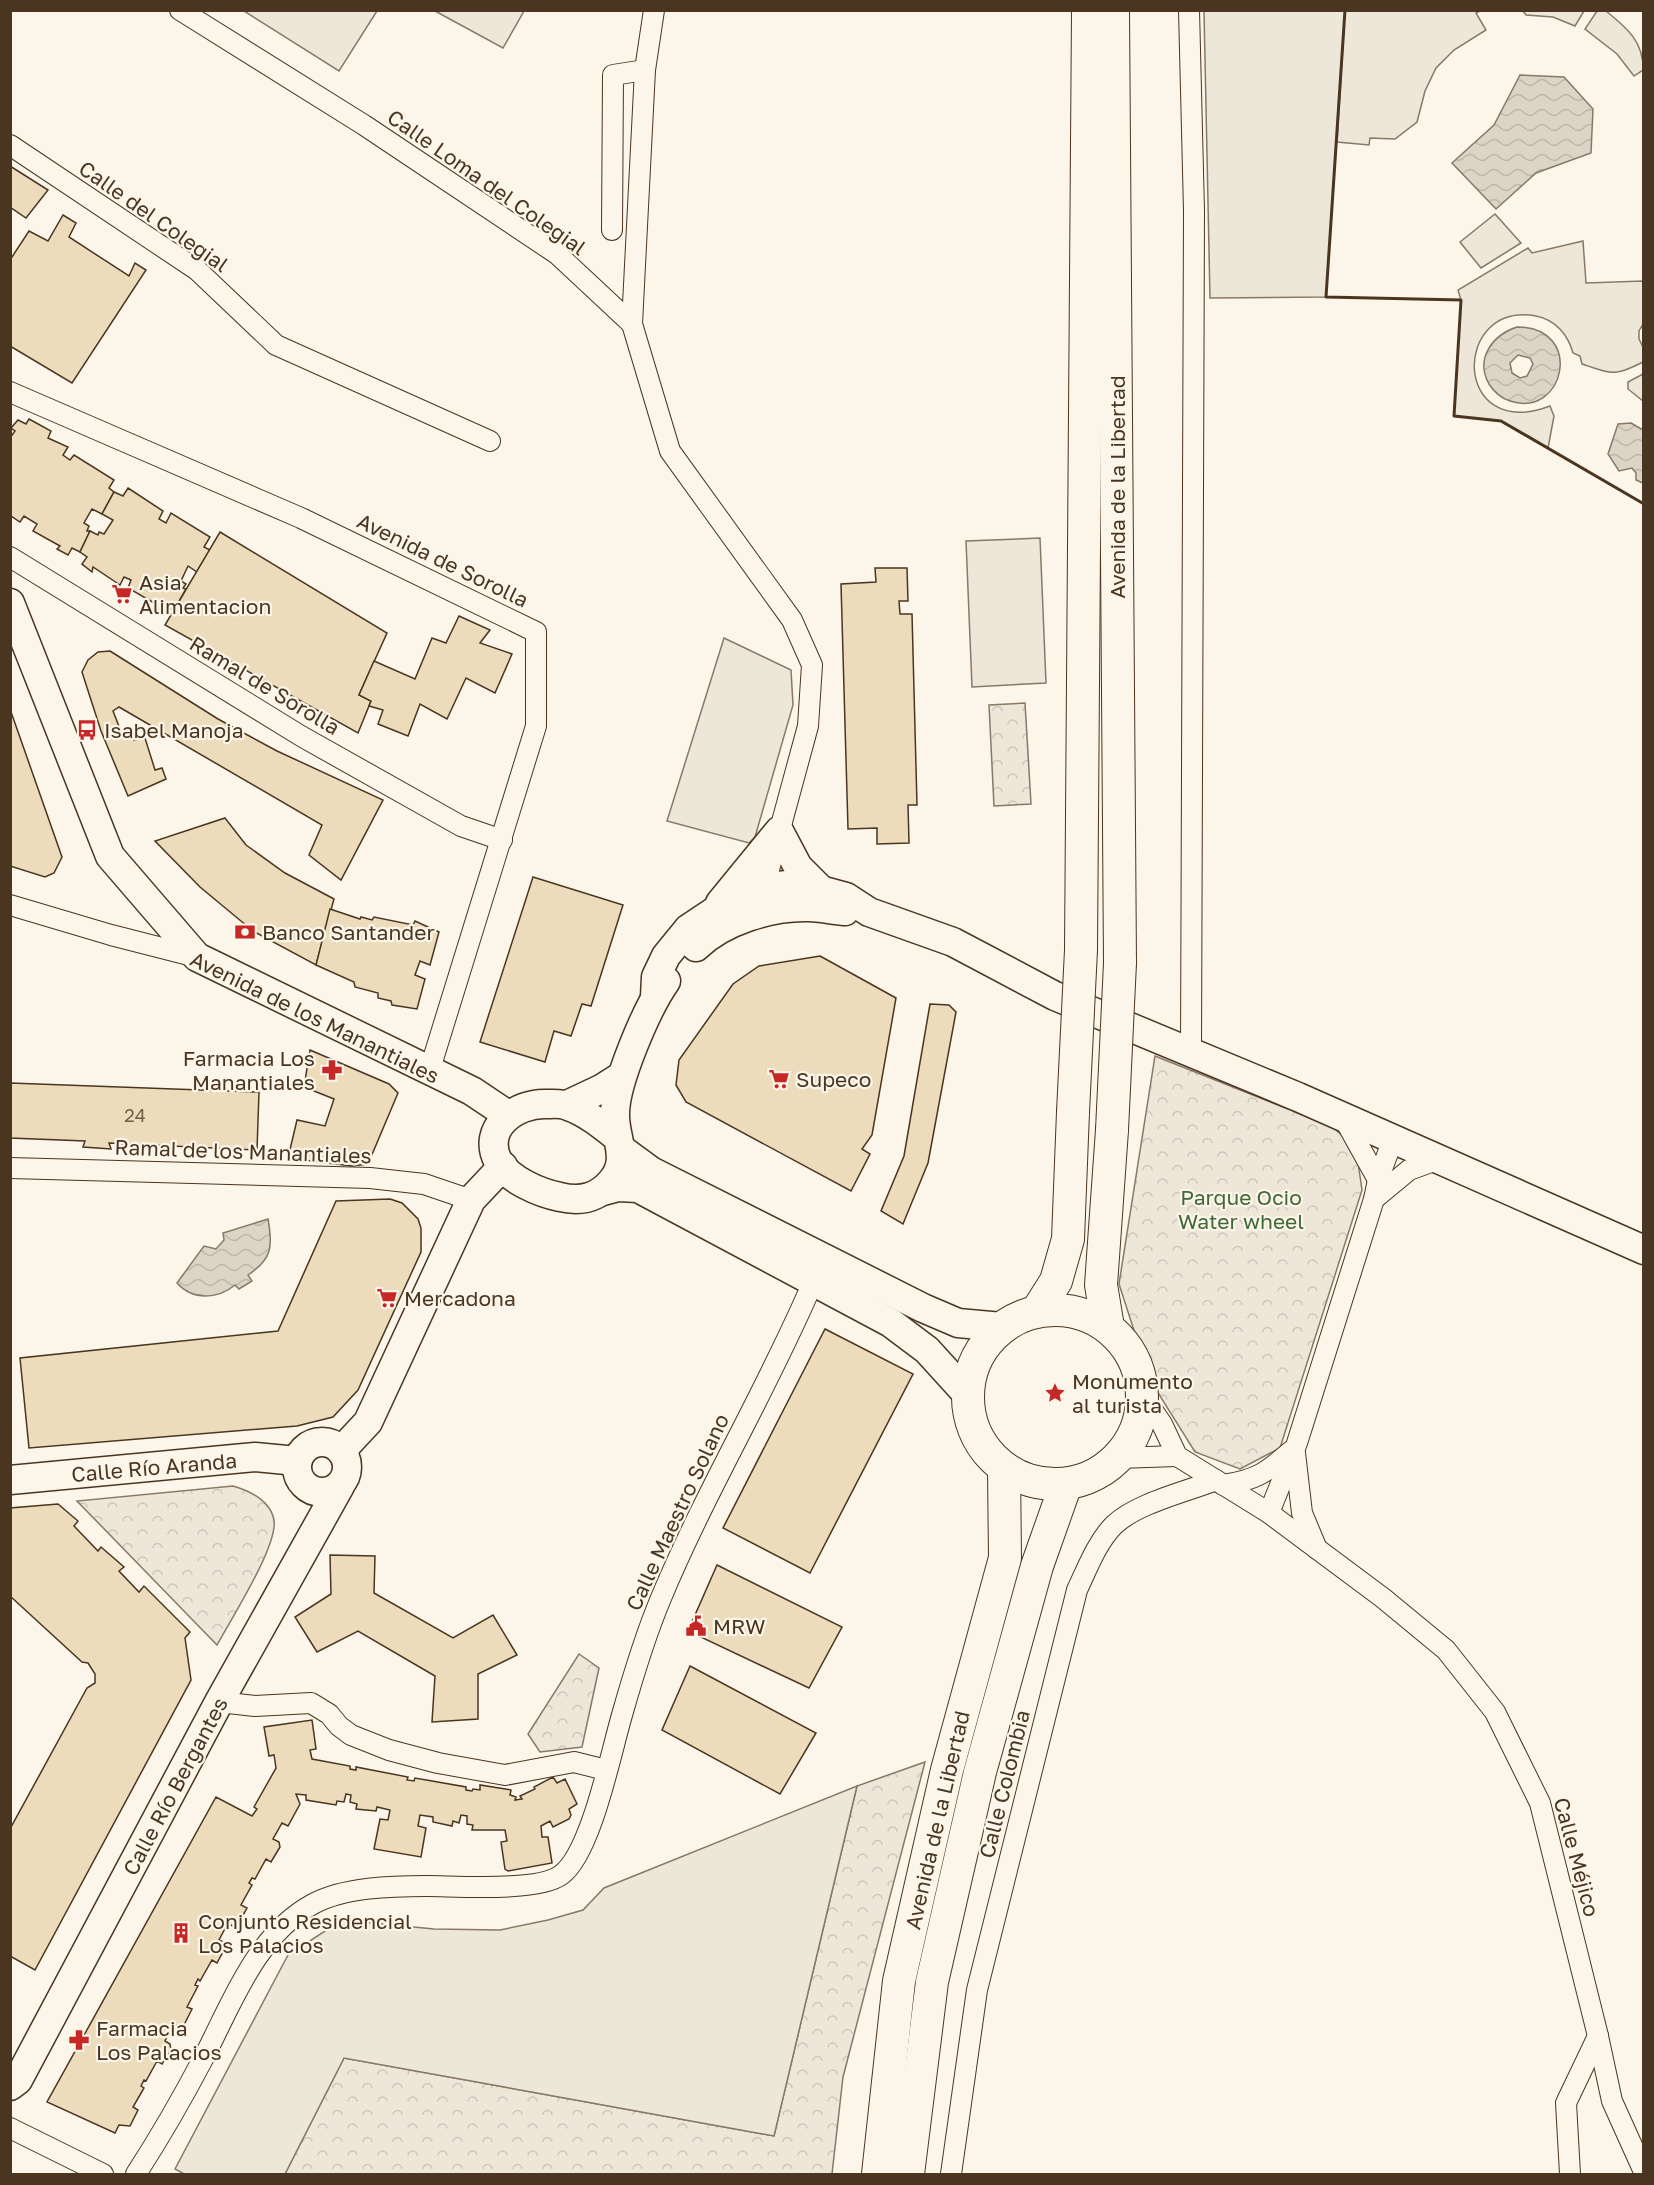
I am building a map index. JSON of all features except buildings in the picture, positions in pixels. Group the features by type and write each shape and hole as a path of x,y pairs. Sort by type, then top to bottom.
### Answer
{"main road":[{"name":"Avenida de la Libertad","path":"1037,1311 1056,1281 1068,1239 1081,950 1088,10"},
{"name":"Avenida de la Libertad","path":"1108,1327 1101,1285 1112,1130 1120,963 1113,10"},
{"path":"10,603 110,856 197,957"},
{"path":"711,913 779,831 798,867 820,899"},
{"path":"655,997 656,977 666,956 688,929 727,903 767,887 798,884 820,899"},
{"path":"687,956 701,933 720,921 759,905 765,898 767,887"},
{"path":"603,1191 621,1166 620,1144 614,1113 620,1077 655,997 674,969 715,934 741,920 820,899 846,897 869,912 953,942 1054,996 1191,1051 1644,1251"},
{"name":"Avenida de los Manantiales","path":"197,957 472,1091 508,1115"},
{"path":"620,1077 567,1105 532,1103 508,1115 502,1120 494,1145 503,1166 520,1181 554,1196 572,1200 588,1199 603,1191 618,1187 638,1188 891,1323 927,1350 967,1394"},
{"path":"567,1105 620,1144 651,1171 922,1308 958,1323 1002,1327"},
{"path":"341,1451 368,1422 471,1200 503,1166"},
{"path":"1062,1310 1086,1315 1108,1327 1128,1348 1140,1376 1143,1405 1135,1434 1118,1458 1094,1475 1066,1484 1044,1484 1023,1479 1004,1469 983,1449 971,1422 967,1394 972,1368 984,1346 1002,1327 1037,1311 1062,1310"},
{"path":"318,1442 328,1442 341,1451 348,1467 346,1476 339,1486 328,1492 313,1491 302,1484 298,1476 297,1461 303,1450 318,1442"},
{"name":"Calle Río Aranda","path":"10,1480 255,1457 297,1461"},
{"name":"Avenida de la Libertad","path":"878,2175 899,1981 947,1770 1005,1558 1004,1469"},
{"name":"Avenida de la Libertad","path":"908,2175 933,1982 980,1772 1037,1566 1066,1484"},
{"name":"Calle Río Bergantes","path":"10,2086 18,2080 219,1702 339,1486"}],"street":[{"name":"Calle Loma del Colegial","path":"180,10 364,125 557,254 632,324"},
{"path":"654,10 645,70 632,324 670,451 792,620 812,665 808,726 767,877 767,887"},
{"path":"1189,10 1194,211 1191,1051"},
{"path":"612,230 613,75 645,70"},
{"name":"Calle del Colegial","path":"10,145 197,270 276,345 490,441"},
{"name":"Avenida de Sorolla","path":"10,392 301,518 536,632 536,726 429,1072"},
{"name":"Ramal de Sorolla","path":"10,557 301,736 460,826 502,840"},
{"name":"Avenida de los Manantiales","path":"10,905 111,935 197,957"},
{"path":"1343,1117 1376,1190"},
{"path":"1269,1513 1295,1447 1393,1139"},
{"path":"1376,1190 1409,1170 1439,1159"},
{"name":"Ramal de los Manantiales","path":"10,1168 370,1178 424,1184 471,1200"},
{"name":"Calle Maestro Solano","path":"136,2175 201,2063 261,1951 287,1922 314,1903 351,1891 399,1886 502,1886 542,1882 561,1876 575,1860 586,1838 634,1672 660,1600 694,1524 788,1339 813,1282"},
{"path":"1118,1458 1177,1456 1162,1424 1142,1395"},
{"path":"1295,1447 1302,1513 1317,1549"},
{"name":"Calle Colombia","path":"951,2175 977,1990 1077,1590 1094,1555 1114,1525 1148,1505 1220,1483 1250,1481 1265,1473 1295,1447"},
{"name":"Calle Méjico","path":"1177,1456 1269,1513 1446,1650 1495,1712 1539,1803 1599,2036 1612,2102 1644,2172"},
{"path":"219,1702 255,1706 311,1703 329,1714 351,1735 389,1750 438,1763 505,1775 574,1762 606,1770"},
{"path":"1570,2175 1566,2103 1599,2036"},
{"path":"10,2128 103,2175"}],"green space":[{"path":"244,11 377,11 339,71"},
{"path":"435,11 524,11 503,48"},
{"path":"1345,11 1480,11 1476,13 1486,30 1454,50 1436,68 1425,91 1417,122 1395,139 1370,138 1369,145 1337,142"},
{"path":"1523,11 1584,11 1575,26 1553,17 1526,15"},
{"path":"1597,11 1606,11 1633,36 1641,51 1643,70 1634,76 1617,54 1585,29"},
{"path":"1495,214 1521,243 1481,268 1460,242"},
{"path":"1583,241 1586,283 1643,281 1643,324 1639,331 1639,339 1643,347 1643,362 1619,372 1607,372 1582,364 1580,356 1573,353 1564,334 1550,321 1536,316 1508,317 1489,329 1477,348 1474,369 1480,390 1495,405 1518,412 1550,406 1554,416 1548,448 1501,421 1454,416 1461,300 1458,290 1528,248 1532,253"},
{"path":"1643,374 1643,401 1628,389 1628,382"},
{"path":"1040,538 1046,683 972,687 966,541"},
{"path":"1025,703 1031,804 994,806 989,705"},
{"name":"Parque Ocio Water wheel","path":"1155,1056 1333,1127 1356,1149 1362,1190 1280,1448 1240,1469 1195,1452 1150,1380 1119,1284"},
{"path":"233,1486 264,1502 272,1513 273,1532 261,1564 217,1645 77,1501"},
{"path":"579,1654 599,1668 582,1747 540,1752 528,1734"},
{"path":"925,1762 843,2077 832,2174 285,2174 344,2058 774,2136 857,1786"}],"shaded area":[{"path":"1204,11 1345,11 1326,297 1210,298"},
{"path":"724,638 791,670 793,705 755,837 749,843 667,821"},
{"path":"857,1786 774,2136 344,2058 285,2174 184,2174 175,2169 288,1955 342,1920 434,1929 500,1930 548,1920 583,1910 604,1888"}],"water":[{"path":"1520,75 1564,77 1593,109 1591,153 1536,173 1496,209 1452,163 1494,125"},
{"path":"1517,327 1538,331 1552,341 1559,355 1560,371 1554,385 1544,397 1529,403 1510,401 1493,390 1489,384 1485,375 1485,357 1493,342","holes":["1518,355 1530,358 1533,364 1527,376 1520,378 1512,373 1510,363"]},
{"path":"1631,423 1643,430 1643,483 1636,480 1636,473 1632,468 1619,471 1608,454 1618,424"},
{"path":"268,1219 269,1252 262,1263 248,1275 252,1281 239,1289 235,1285 221,1293 206,1296 190,1293 177,1283 204,1246 216,1249 224,1240 223,1233"}],"wall":[{"path":"1345,10 1326,297 1461,300 1454,416 1501,421 1644,504"}],"place":[{"name":"Asia Alimentacion","path":"122,594"},
{"name":"Isabel Manoja","path":"87,730"},
{"name":"Banco Santander","path":"245,932"},
{"name":"Farmacia Los Manantiales","path":"332,1070"},
{"name":"Supeco","path":"779,1079"},
{"name":"Mercadona","path":"387,1298"},
{"name":"Monumento al turista","path":"1055,1393"},
{"name":"MRW","path":"696,1626"},
{"name":"Conjunto Residencial Los Palacios","path":"181,1933"},
{"name":"Farmacia Los Palacios","path":"79,2040"}]}
